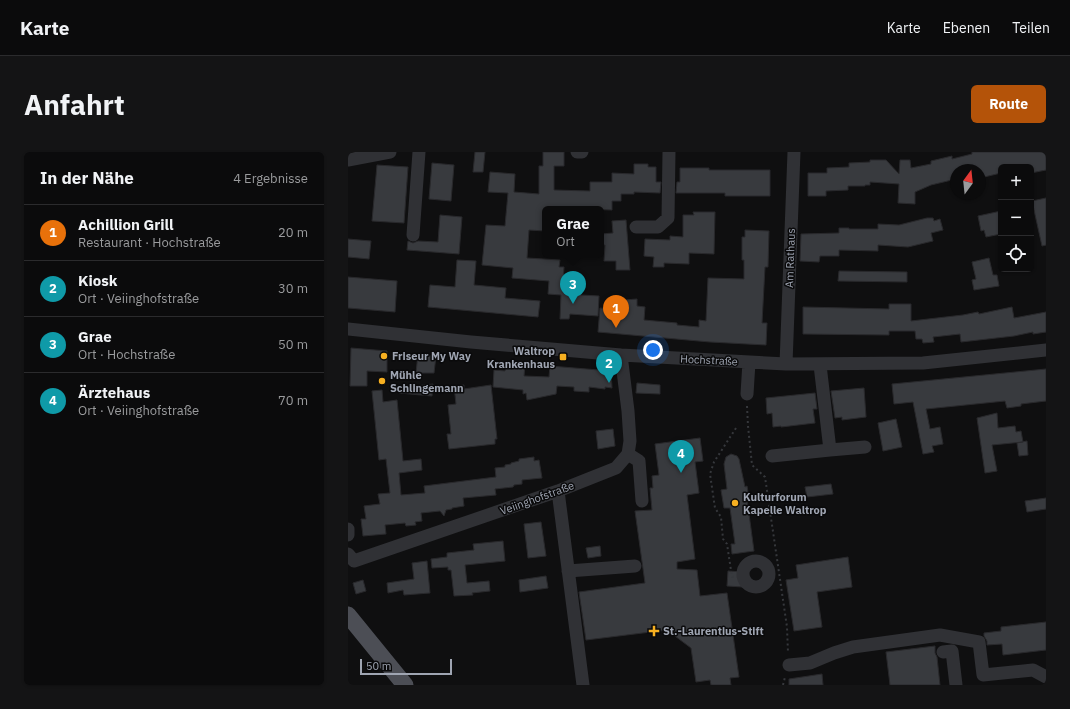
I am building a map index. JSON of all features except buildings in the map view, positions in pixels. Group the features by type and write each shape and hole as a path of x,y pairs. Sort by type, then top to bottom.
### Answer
{"main road":[{"path":"348,615 405,685"}],"street":[{"path":"348,160 390,152"},
{"path":"413,235 419,152"},
{"path":"577,152 582,152"},
{"path":"636,227 658,228 668,218 669,152"},
{"name":"Am Rathaus","path":"786,364 794,152"},
{"name":"Hochstraße","path":"348,329 471,342 621,355 786,364 820,365 923,363 1046,350"},
{"path":"621,355 629,423 630,441 628,454 639,461 642,501"},
{"path":"747,394 749,362"},
{"path":"820,365 830,450"},
{"path":"772,456 865,447"},
{"name":"Veiinghofstraße","path":"348,554 354,561 558,491 616,468 628,454"},
{"path":"558,491 583,685"},
{"path":"348,529 348,535"},
{"path":"754,561 760,561 774,572 766,583 757,588 747,585 742,576 745,566 749,562 754,561"},
{"path":"568,571 635,566"},
{"path":"788,665 810,663 834,652 853,647 940,635 979,642 983,675 1033,670 1046,677"},
{"path":"943,652 952,651 956,685"}],"path":[{"path":"747,394 748,426 752,465 765,477 774,572 787,628 788,665 783,685"},
{"path":"736,428 714,462 710,474 714,508 721,517 723,539 727,544 732,577 742,576"}],"place":[{"name":"Grae","path":"573,304"},
{"name":"Achillion Grill","path":"616,328"},
{"name":"Friseur My Way","path":"384,356"},
{"name":"Waltrop Krankenhaus","path":"563,357"},
{"name":"Mühle Schlingemann","path":"382,381"},
{"name":"Kiosk","path":"609,383"},
{"name":"Ärztehaus","path":"681,473"},
{"name":"Kulturforum Kapelle Waltrop","path":"735,503"},
{"name":"St.-Laurentius-Stift","path":"654,631"}]}
